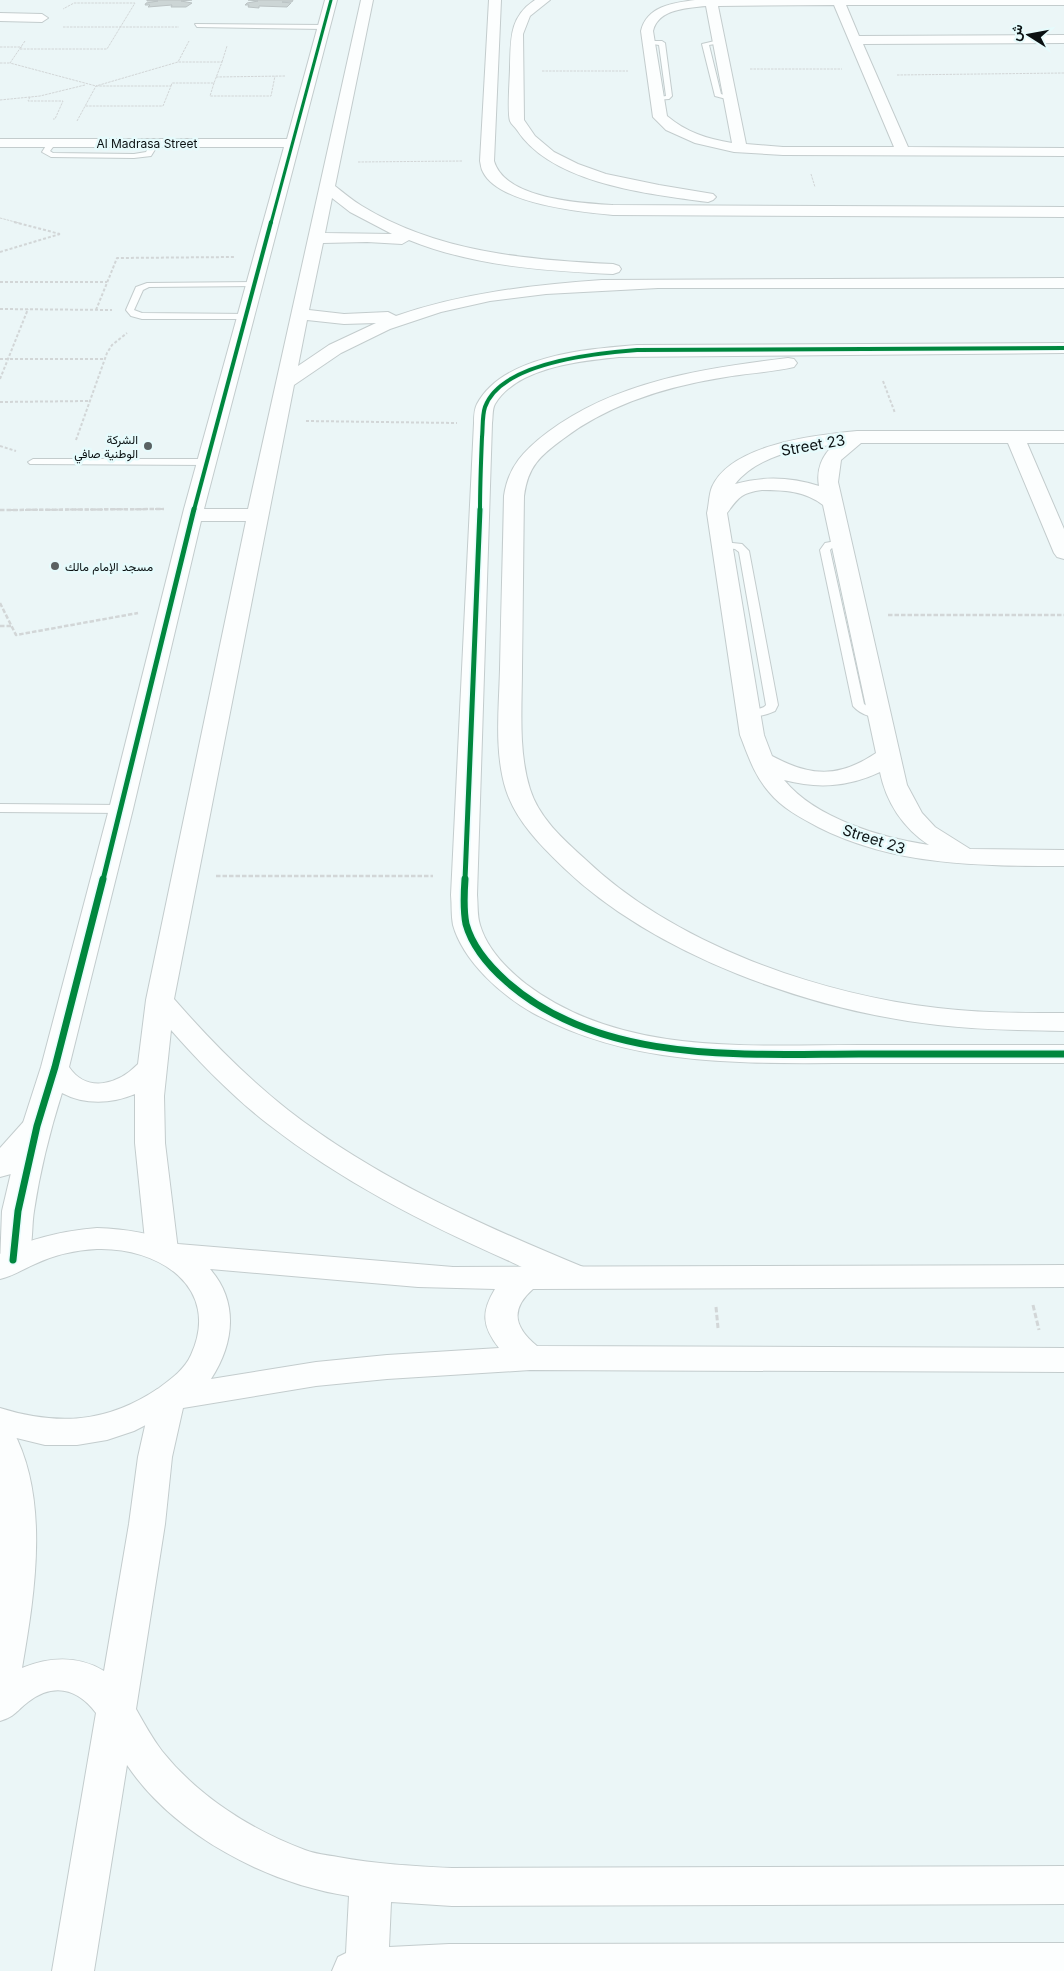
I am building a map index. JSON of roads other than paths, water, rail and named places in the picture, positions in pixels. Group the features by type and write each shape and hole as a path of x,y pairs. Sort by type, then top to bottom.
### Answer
{"street":[{"path":"6,1264 37,1126 55,1067 121,809 193,512 293,143 314,80 325,24 332,0"},
{"path":"0,1421 12,1426 43,1432 76,1432 109,1426 140,1415 169,1399 191,1380 207,1356 215,1333 215,1310 207,1288 192,1269 166,1252 150,1143 149,1096 151,1068 160,1000 257,515 327,187 344,81 367,0"},
{"path":"494,0 487,161 490,172 499,181 513,190 557,203 613,210 1064,212"},
{"path":"544,0 524,14 519,24 516,71 517,120 522,132 532,144 573,167 635,185 672,192 752,200 819,202 1064,202"},
{"path":"1064,0 711,2 665,11 655,15 647,25 660,117 667,125 687,136 740,148 805,152 1064,152"},
{"path":"838,1 903,152"},
{"path":"711,2 710,23 719,42 730,98 729,122 740,148"},
{"path":"0,18 38,22"},
{"path":"647,25 662,20 680,19"},
{"path":"855,40 1064,39"},
{"path":"492,70 516,71"},
{"path":"660,117 670,124 708,127"},
{"name":"Al Madrasa Street","path":"0,142 293,143"},
{"path":"327,187 347,204 374,220 396,230 452,248 480,264 486,276 484,284 476,294 460,303"},
{"path":"316,238 367,236 392,238 517,260 589,268 1064,270"},
{"path":"285,383 335,349 355,339 425,312 460,303 544,289 630,283 1064,283"},
{"path":"300,314 367,319 425,312"},
{"path":"1064,348 678,349 595,353 548,364 524,373 500,387 486,405 483,423 464,895 467,927 484,958 512,988 551,1014 601,1034 656,1047 715,1053 1064,1054"},
{"path":"1064,360 836,360 787,363 684,380 615,401 583,416 556,433 534,453 519,474 514,496 510,616 510,728 512,764 522,799 543,832 575,866 616,900 668,930 726,958 835,997 897,1010 957,1018 1064,1022"},
{"path":"857,437 1064,437"},
{"name":"Street 23","path":"857,437 842,447 832,458 828,468 832,502 888,756 902,801 912,817 933,836 968,858"},
{"name":"Street 23","path":"857,437 820,440 786,447 757,458 735,471 722,487 717,513 752,734 761,760 775,784 799,806 833,826 874,842 910,851 968,858"},
{"path":"1015,437 1064,553"},
{"path":"717,513 732,492 750,486 774,484 798,486 819,493 832,502"},
{"path":"193,512 257,515"},
{"path":"475,617 510,616"},
{"path":"761,760 778,771 801,777 827,779 852,776 871,769 888,756"},
{"path":"968,858 1064,858"},
{"path":"160,1000 198,1044 242,1086 292,1127 350,1167 416,1205 489,1241 577,1278"},
{"path":"55,1067 62,1079 71,1086 84,1091 100,1093 131,1085 144,1077 151,1068"},
{"path":"0,1167 37,1126"},
{"path":"6,1264 37,1250 63,1243 88,1239 115,1239 139,1243 166,1252 382,1275 525,1278 1064,1276"},
{"path":"525,1278 510,1292 502,1309 502,1328 512,1345 530,1358"},
{"path":"169,1399 316,1374 387,1367 530,1358 1056,1360"},
{"path":"73,1971 147,1524 155,1457 169,1399"},
{"path":"0,1438 8,1453 16,1501 16,1568 8,1639 0,1681"},
{"path":"0,1705 6,1697 20,1686 40,1677 62,1674 83,1678 99,1688 111,1702 147,1762 190,1807 243,1842 304,1868 371,1882 452,1887 1064,1884"},
{"path":"371,1882 360,1970 449,1964 578,1968 1064,1963"}],"lane":[{"path":"197,25 325,24"},
{"path":"648,42 662,44 669,96 666,98 656,98"},
{"path":"719,42 705,44 718,96 730,98"},
{"path":"59,143 46,152 51,155 134,156 148,154 155,143"},
{"path":"246,316 148,316 134,314 130,310 139,289 147,285 255,284"},
{"path":"33,462 207,462"},
{"path":"841,543 829,545 825,550 859,706 868,712 878,713"},
{"path":"0,808 121,809"}],"place":[{"name":"الشركة الوطنية صافي","path":"148,446"},
{"name":"مسجد الإمام مالك","path":"55,566"}]}
